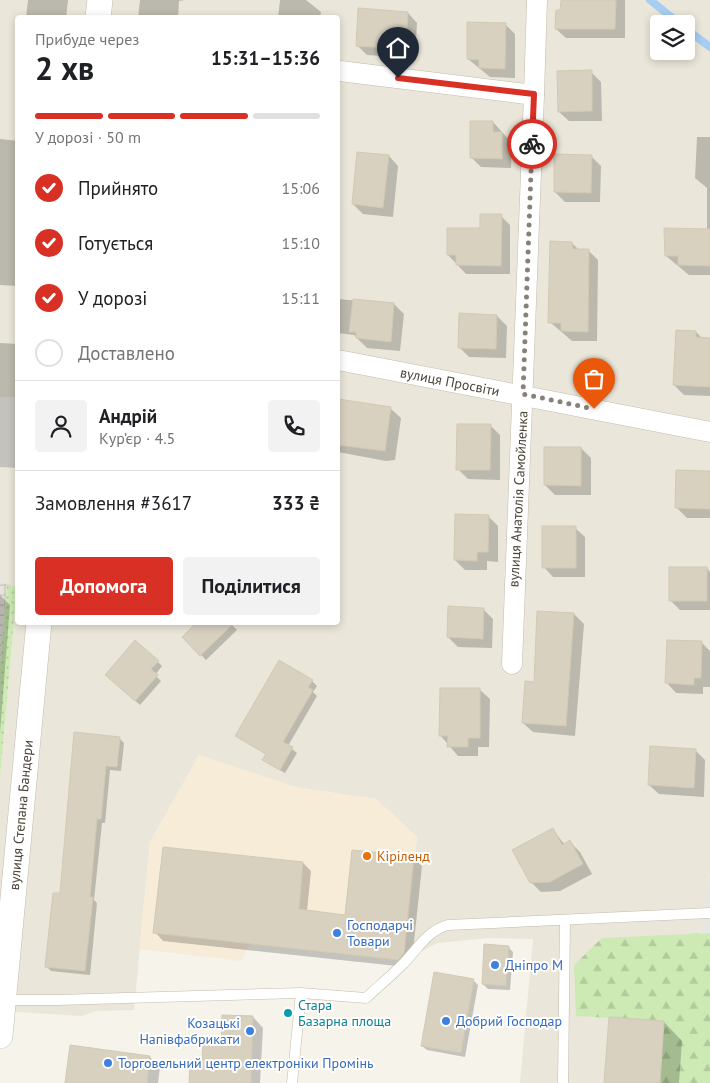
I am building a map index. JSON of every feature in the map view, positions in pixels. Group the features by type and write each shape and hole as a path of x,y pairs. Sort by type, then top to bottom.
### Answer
{"street":[{"path":"98,15 100,0"},
{"name":"вулиця Анатолія Самойленка","path":"512,664 513,582 523,394 537,0"},
{"path":"340,71 534,94"},
{"name":"вулиця Просвіти","path":"340,360 523,394 710,432"},
{"name":"вулиця Степана Бандери","path":"0,1036 39,625"}],"lane":[{"path":"3,1000 301,993 366,998 403,964 426,935 436,928 462,924 710,913"},
{"path":"563,1083 564,920"},
{"path":"292,1083 301,993"}],"shaded area":[{"path":"0,0 710,0 710,872 700,934 665,937 664,1021 660,1083 520,1083 533,939 490,938 438,943 404,960 417,837 376,799 295,787 199,755 150,842 134,1010 96,1011 82,1016 0,1011 0,778 15,610 15,625 340,625 340,15 15,15 15,397 0,397"},
{"path":"0,467 15,468 15,587 0,583"},
{"path":"0,583 7,584 0,664"},
{"path":"199,755 295,787 376,799 417,837 404,960 250,943 241,961 139,949 150,842"},
{"path":"710,872 710,933 700,934 701,927"}],"green space":[{"path":"7,584 15,586 15,609 0,778 0,664"},
{"path":"710,933 710,1083 660,1083 664,1021 576,1016 574,965 602,938"}],"building":[{"path":"561,0 616,0 615,29 555,29 556,10 560,10"},
{"path":"358,8 408,12 406,49 356,46"},
{"path":"467,22 506,23 505,69 479,68 479,60 467,59"},
{"path":"592,70 592,111 558,112 557,71"},
{"path":"470,121 493,121 493,132 502,132 502,159 470,158"},
{"path":"357,152 389,155 383,208 352,204"},
{"path":"554,154 592,155 591,193 554,192"},
{"path":"480,214 502,214 501,266 456,265 456,255 447,255 447,228 480,228"},
{"path":"664,228 710,229 710,266 678,265 678,256 665,256"},
{"path":"550,241 572,242 573,249 589,249 588,332 561,331 561,323 548,323"},
{"path":"353,299 394,303 391,342 356,338 356,332 349,332"},
{"path":"459,313 497,315 496,349 458,348"},
{"path":"676,330 696,331 696,337 710,338 710,387 673,385"},
{"path":"340,399 391,407 385,451 340,445"},
{"path":"457,424 491,424 490,470 456,470"},
{"path":"544,447 581,447 581,486 544,485"},
{"path":"676,470 710,471 710,509 675,508"},
{"path":"455,514 489,515 488,552 477,552 477,561 454,560"},
{"path":"542,526 576,526 576,568 542,568"},
{"path":"669,567 707,567 707,601 669,601"},
{"path":"448,606 484,608 483,639 447,637"},
{"path":"537,611 574,613 566,726 522,723 525,681 534,682"},
{"path":"194,625 232,625 200,656 182,637"},
{"path":"135,640 159,661 151,669 158,675 135,701 105,675"},
{"path":"667,640 702,641 701,678 694,678 694,685 665,683"},
{"path":"279,660 313,680 308,687 313,690 283,742 293,747 280,770 262,760 266,754 235,736"},
{"path":"440,688 480,688 480,738 468,738 468,747 447,747 448,736 439,736"},
{"path":"74,732 120,737 117,767 106,766 101,819 97,819 90,897 93,897 85,971 45,967 53,893 60,893"},
{"path":"650,746 696,749 694,788 648,785"},
{"path":"553,828 562,845 570,840 583,864 550,882 530,883 512,850"},
{"path":"163,847 303,862 299,909 345,915 352,850 414,856 404,953 398,960 153,933"},
{"name":"Дніпро М","path":"484,944 509,946 506,986 482,984"},
{"path":"434,972 474,979 461,1053 421,1046"},
{"path":"222,1015 253,1016 251,1083 189,1083 190,1060 202,1060 203,1043 221,1044"},
{"path":"609,1017 664,1021 660,1083 604,1083"},
{"name":"Торговельний центр електроніки Промінь","path":"70,1045 150,1056 147,1083 65,1083"}],"waterway":[{"path":"650,0 669,15"},
{"path":"695,36 710,47"}],"way so far":[{"path":"532,144 523,394 594,409"}],"place":[{"name":"Кіріленд","path":"367,856"},
{"name":"Господарчі Товари","path":"337,933"},
{"name":"Дніпро М","path":"495,965"},
{"name":"Стара Базарна площа","path":"288,1013"},
{"name":"Добрий Господар","path":"446,1021"},
{"name":"Козацькі Напівфабрикати","path":"250,1031"},
{"name":"Торговельний центр електроніки Промінь","path":"108,1063"}],"route":[{"path":"398,78 534,94 532,144"}]}
